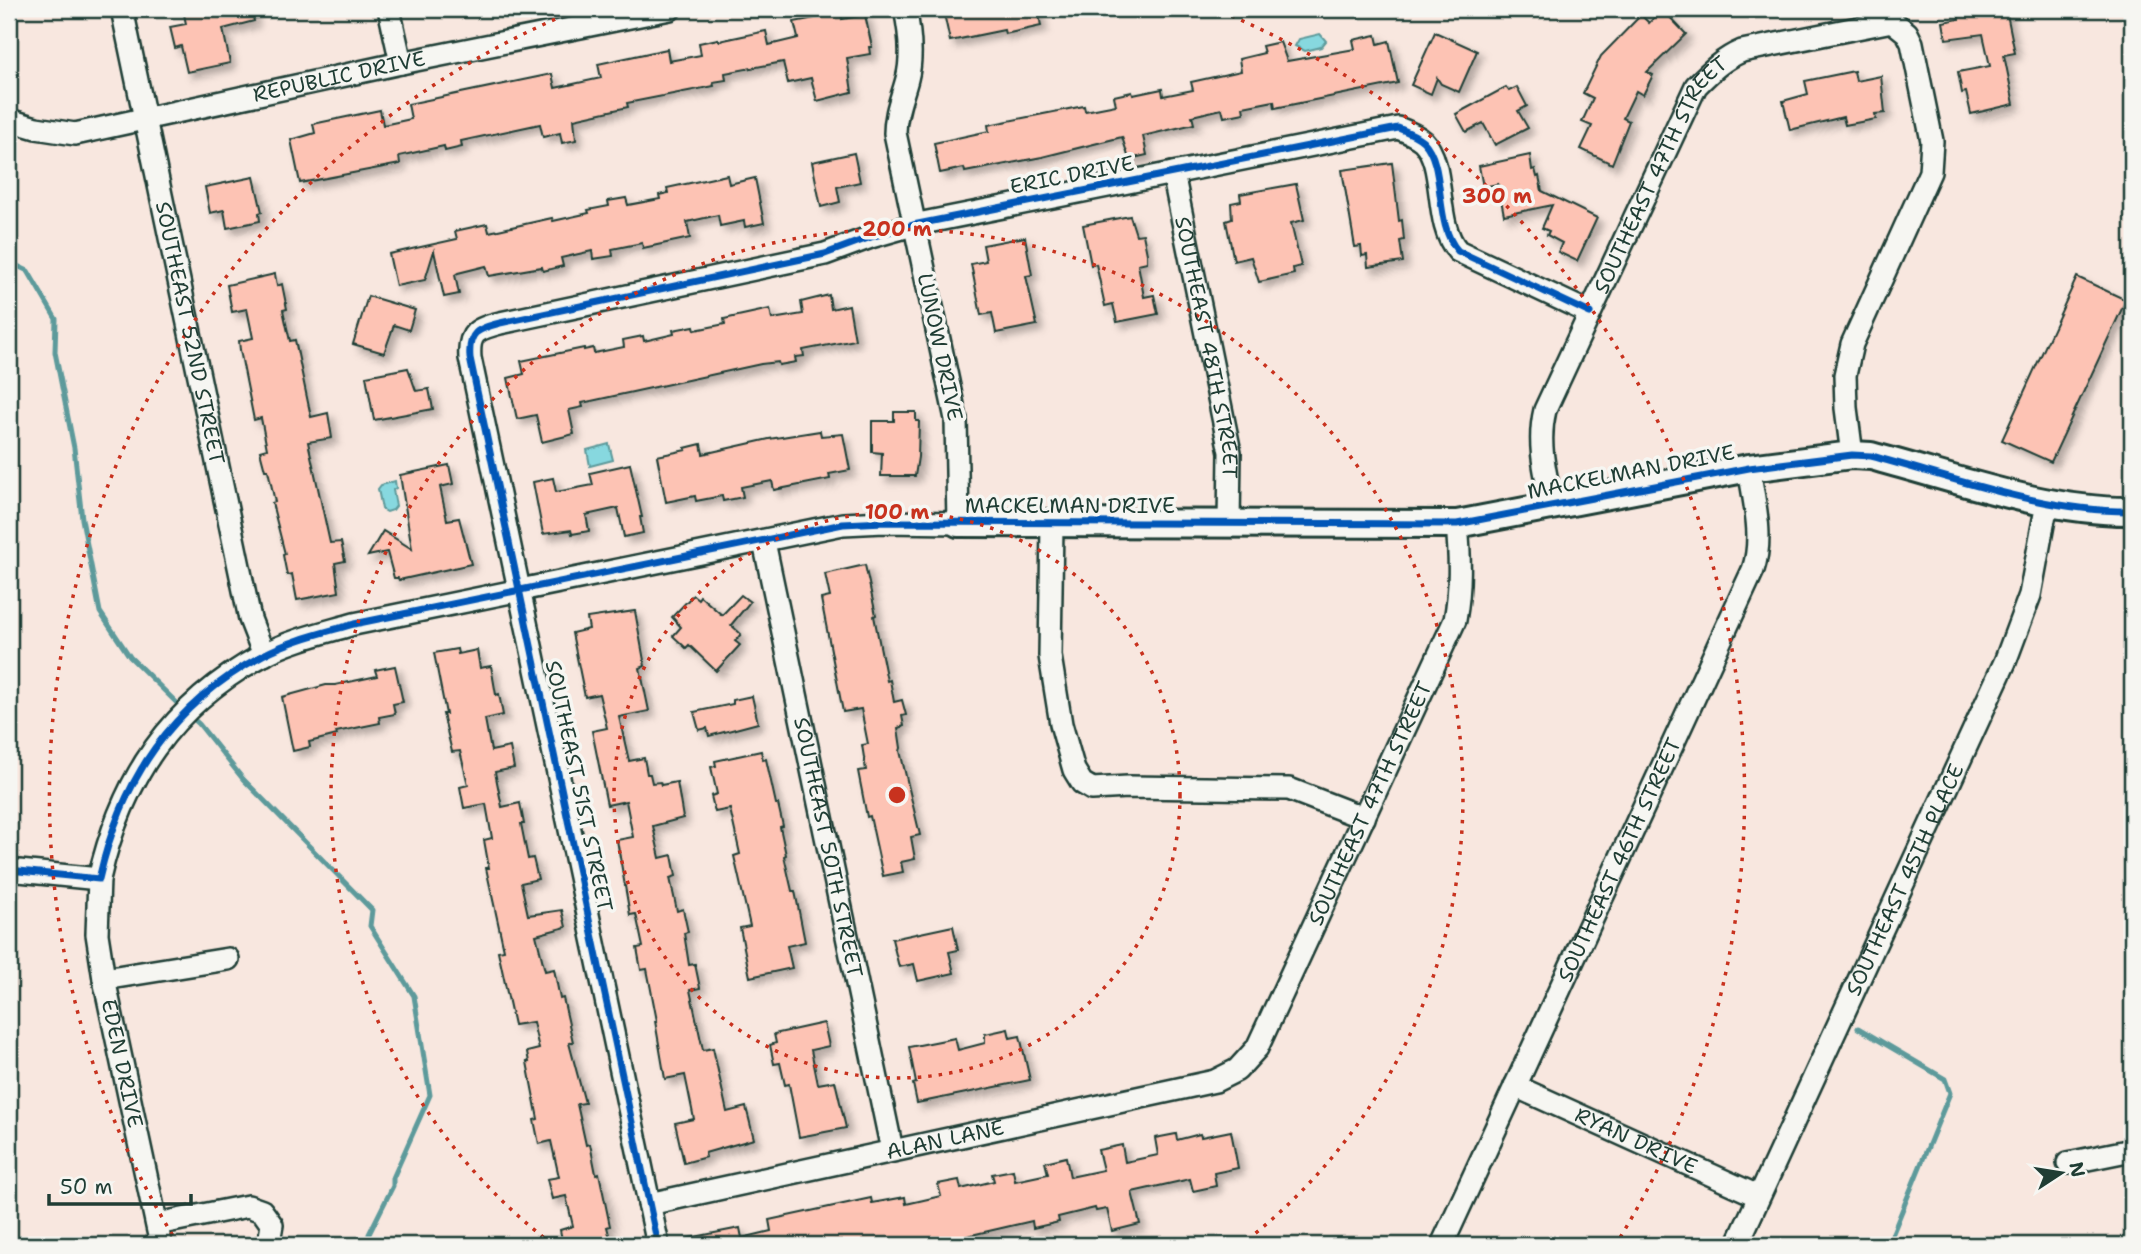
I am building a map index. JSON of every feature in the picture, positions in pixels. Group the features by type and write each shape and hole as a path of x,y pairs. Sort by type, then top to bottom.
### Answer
{"street":[{"name":"SOUTHEAST 52ND STREET","path":"122,9 250,619 264,655"},
{"path":"389,9 401,63"},
{"name":"REPUBLIC DRIVE","path":"9,120 36,128 75,134 638,12 670,9"},
{"name":"LUNOW DRIVE","path":"905,9 910,63 896,112 895,133 958,431 958,523"},
{"name":"SOUTHEAST 47TH STREET","path":"1552,505 1541,453 1540,428 1545,410 1696,86 1715,67 1742,51 1892,21 1907,33 1912,43 1933,156 1930,172 1852,344 1845,375 1852,455"},
{"name":"ERIC DRIVE","path":"473,334 500,323 825,254 913,225 1398,128 1423,142 1431,154 1448,235 1458,251 1590,313"},
{"name":"SOUTHEAST 48TH STREET","path":"1173,173 1230,452 1229,524"},
{"name":"SOUTHEAST 51ST STREET","path":"473,334 469,342 470,358 658,1245"},
{"name":"MACKELMAN DRIVE","path":"99,879 111,831 129,789 156,744 200,696 264,655 294,642 354,624 843,524 1457,524 1749,468 1852,455 1871,456 2047,503 2095,511 2132,511"},
{"name":"SOUTHEAST 46TH STREET","path":"1442,1245 1753,570 1759,551 1758,524 1749,468"},
{"name":"SOUTHEAST 45TH PLACE","path":"1737,1245 2005,662 2030,595 2047,503"},
{"path":"1052,524 1050,656 1061,724 1074,770 1082,783 1092,789 1289,789 1364,818"},
{"name":"SOUTHEAST 47TH STREET","path":"1237,1070 1257,1048 1266,1031 1455,620 1461,560 1457,524"},
{"name":"SOUTHEAST 50TH STREET","path":"764,541 892,1150"},
{"path":"9,870 99,879"},
{"name":"EDEN DRIVE","path":"99,879 97,934 104,979 161,1245"},
{"path":"104,979 228,960"},
{"name":"ALAN LANE","path":"649,1204 1215,1081 1237,1070"},
{"name":"RYAN DRIVE","path":"1516,1086 1758,1196"},
{"path":"2068,1163 2132,1150"},
{"path":"157,1224 248,1206 262,1211 272,1225 269,1241 264,1245"}],"water":[{"path":"1320,34 1326,41 1321,47 1305,51 1295,46 1299,39"},
{"path":"609,444 613,460 590,466 587,450"},
{"path":"395,481 396,488 393,490 396,506 387,512 382,509 378,489 381,485"}],"building":[{"path":"183,9 251,9 254,21 223,29 230,63 187,72 181,46 175,48 170,27 186,24"},
{"path":"943,9 1038,9 1041,26 950,41"},
{"path":"1662,9 1686,34 1647,72 1653,75 1643,95 1636,91 1623,118 1629,121 1612,164 1581,149 1592,126 1582,122 1593,98 1583,93 1601,56 1641,15 1649,23"},
{"path":"1995,9 2006,9 2015,53 2004,55 2014,104 1971,114 1966,92 1962,93 1958,72 1990,66 1983,34 1946,39 1943,22"},
{"path":"841,13 842,19 865,15 872,47 869,47 870,54 847,58 852,92 817,101 811,78 788,83 783,62 725,73 726,80 713,82 714,86 627,103 628,107 574,119 576,140 562,143 560,133 543,137 540,124 461,141 462,147 445,151 444,146 399,156 400,164 300,183 291,140 315,133 313,124 380,110 383,125 411,119 408,104 552,74 555,88 601,78 598,64 667,49 669,61 701,55 699,43 718,39 719,41 766,31 769,45 798,38 794,22"},
{"path":"1435,32 1477,51 1459,92 1441,84 1437,78 1431,94 1411,85"},
{"path":"1376,35 1378,44 1389,41 1398,83 1275,108 1274,101 1243,107 1244,113 1224,117 1222,109 1192,116 1194,124 1143,136 1147,155 1129,159 1122,137 1042,157 965,172 964,168 940,173 934,143 989,131 988,125 1084,106 1085,111 1116,105 1114,96 1132,92 1133,95 1162,89 1163,96 1193,90 1191,82 1241,71 1239,59 1264,53 1262,46 1280,42 1287,61 1355,49 1353,40"},
{"path":"1854,71 1856,81 1881,76 1885,113 1875,114 1876,119 1845,125 1843,117 1790,130 1783,101 1808,94 1805,81"},
{"path":"1506,87 1509,91 1517,87 1527,106 1518,111 1528,128 1495,145 1483,123 1466,132 1456,114"},
{"path":"854,153 860,182 837,187 840,202 821,207 812,162"},
{"path":"1530,155 1532,170 1535,169 1537,177 1539,176 1542,191 1597,218 1577,261 1558,252 1562,243 1547,235 1549,231 1542,228 1552,205 1504,215 1498,184 1483,187 1479,166"},
{"path":"1392,163 1399,221 1402,220 1404,240 1400,241 1403,262 1368,267 1367,255 1362,256 1361,246 1355,247 1342,170"},
{"path":"727,175 729,184 755,178 764,223 745,227 744,221 720,226 718,215 687,222 690,238 643,248 642,243 612,249 613,256 593,259 592,251 561,258 563,266 543,271 542,267 489,276 486,266 455,275 459,294 444,297 434,251 425,280 396,286 389,254 457,239 455,231 487,224 489,232 552,218 553,221 589,213 588,210 609,206 608,201 626,198 628,205 660,199 659,195 668,193 667,188"},
{"path":"254,177 262,212 259,213 260,221 227,228 224,210 210,213 205,187"},
{"path":"1296,184 1304,220 1291,223 1301,266 1293,268 1294,274 1259,282 1251,257 1234,261 1226,221 1232,219 1231,203 1241,201 1240,194"},
{"path":"1130,216 1136,235 1143,234 1147,254 1147,262 1138,264 1144,297 1154,295 1158,314 1117,322 1113,304 1105,306 1096,264 1091,265 1083,225"},
{"path":"1025,237 1032,275 1026,276 1037,325 996,333 992,313 981,315 971,264 986,261 983,245"},
{"path":"275,274 277,286 282,284 287,309 283,310 290,341 295,340 311,417 328,413 332,438 308,442 330,543 341,542 345,561 335,563 339,592 297,600 292,574 287,575 285,554 272,503 275,502 268,470 265,470 260,451 267,449 261,418 254,420 240,350 239,341 253,338 247,309 232,312 227,285"},
{"path":"2077,277 2126,300 2051,462 2002,440"},
{"path":"829,295 831,309 849,305 855,340 803,350 804,356 795,357 796,362 761,364 582,403 583,407 569,410 574,434 542,442 536,415 517,419 508,378 524,374 521,361 584,348 593,348 594,353 624,347 623,340 643,336 644,341 674,334 673,330 694,326 695,330 725,324 724,319 770,309 772,319 803,314 801,302"},
{"path":"368,296 415,310 409,330 394,325 384,353 353,344"},
{"path":"408,368 416,391 429,389 433,409 374,420 366,376"},
{"path":"894,412 916,412 916,421 919,421 915,476 881,476 882,453 872,452 872,421 894,421"},
{"path":"820,431 821,436 843,434 850,470 829,474 830,479 774,490 772,481 741,487 743,497 723,501 722,496 696,501 695,496 666,502 657,456 701,444 703,454"},
{"path":"630,464 643,533 624,537 618,508 586,515 589,531 572,534 571,530 543,534 533,482 553,478 556,492 593,485 590,473"},
{"path":"449,465 453,484 440,487 447,520 459,518 471,564 399,580 394,578 387,552 368,556 383,531 412,549 400,475"},
{"path":"865,565 887,681 890,680 894,702 902,700 906,715 902,716 904,726 898,728 900,751 920,835 911,837 915,859 901,862 903,872 883,876 858,771 866,770 862,745 868,744 861,709 843,712 821,599 830,597 825,574"},
{"path":"693,595 698,599 700,596 722,615 741,595 750,602 731,625 741,634 735,641 740,645 716,671 689,645 686,648 673,636 681,627 672,617"},
{"path":"635,611 645,666 640,668 649,711 619,717 629,761 644,758 652,783 660,782 661,785 677,782 683,818 653,826 660,858 672,855 676,876 670,878 677,911 683,909 688,932 684,933 689,965 695,964 700,988 690,990 703,1050 713,1048 727,1112 746,1107 754,1139 705,1153 706,1157 684,1163 675,1123 694,1119 685,1075 665,1079 647,969 641,970 637,948 643,947 636,914 630,915 617,840 633,837 626,801 607,805 592,731 607,728 599,694 585,697 572,633 589,629 587,618"},
{"path":"457,649 458,654 477,650 480,668 491,666 496,695 499,694 503,715 485,719 491,751 510,747 514,768 495,772 502,807 520,803 528,859 533,858 538,879 521,883 528,915 562,910 566,927 536,935 545,971 554,969 560,999 563,998 573,1042 569,1043 585,1103 577,1104 586,1145 590,1144 596,1174 599,1173 611,1242 563,1245 560,1230 573,1226 566,1196 552,1199 547,1179 559,1177 551,1141 539,1144 534,1120 538,1119 527,1052 539,1049 533,1022 514,1025 498,951 504,950 486,868 489,868 484,840 492,838 486,804 464,808 460,787 468,785 460,751 452,752 443,714 446,714 434,653"},
{"path":"395,666 403,702 393,704 395,714 379,717 380,723 336,732 337,735 309,742 310,747 293,751 282,697 326,685 377,676 375,670"},
{"path":"752,696 758,723 709,736 707,728 699,730 694,712 733,704 733,700"},
{"path":"761,751 763,760 766,759 778,804 783,826 780,827 786,855 784,856 792,891 795,891 805,942 787,946 792,968 750,977 740,928 750,926 734,856 740,854 730,809 715,812 711,796 717,794 711,767 716,766 715,761"},
{"path":"953,926 958,950 949,952 954,973 918,981 914,964 899,967 892,939"},
{"path":"824,1023 829,1046 811,1050 818,1084 835,1081 846,1128 799,1137 789,1084 785,1085 780,1063 774,1064 770,1045 776,1043 774,1034"},
{"path":"1008,1029 1010,1038 1020,1036 1030,1080 917,1103 909,1047 955,1038 958,1050 985,1043 985,1034"},
{"path":"1231,1131 1238,1168 1214,1173 1216,1186 1193,1191 1190,1179 1132,1192 1140,1224 1112,1231 1107,1209 1096,1211 1095,1208 1058,1217 1059,1222 1033,1228 1032,1221 928,1245 690,1245 689,1238 740,1228 742,1238 771,1231 769,1220 871,1198 872,1203 905,1197 906,1204 941,1196 938,1184 959,1180 961,1189 994,1181 992,1174 1013,1170 1015,1181 1048,1174 1045,1162 1066,1157 1070,1177 1103,1170 1098,1150 1122,1145 1125,1162 1158,1155 1155,1138 1176,1134 1177,1140 1200,1134 1201,1137"}],"waterway":[{"path":"9,262 28,271 56,319 55,352 74,448 82,519 100,612 130,657 182,708"},
{"path":"189,715 243,779 372,910 370,926 414,996 430,1095 393,1178 393,1186 369,1234 368,1245"},
{"path":"1858,1028 1945,1079 1950,1093 1888,1245"}],"cycle path":[{"path":"658,1245 470,358 471,342 476,333 500,323 825,254 913,225 1398,128 1423,141 1430,152 1438,179 1445,226 1458,251 1590,313"},
{"path":"9,870 99,879 121,808 155,748 177,721 202,697 230,675 285,645 354,624 843,524 1457,524 1749,468 1852,455 1871,456 2033,500 2099,510 2132,511"}]}
